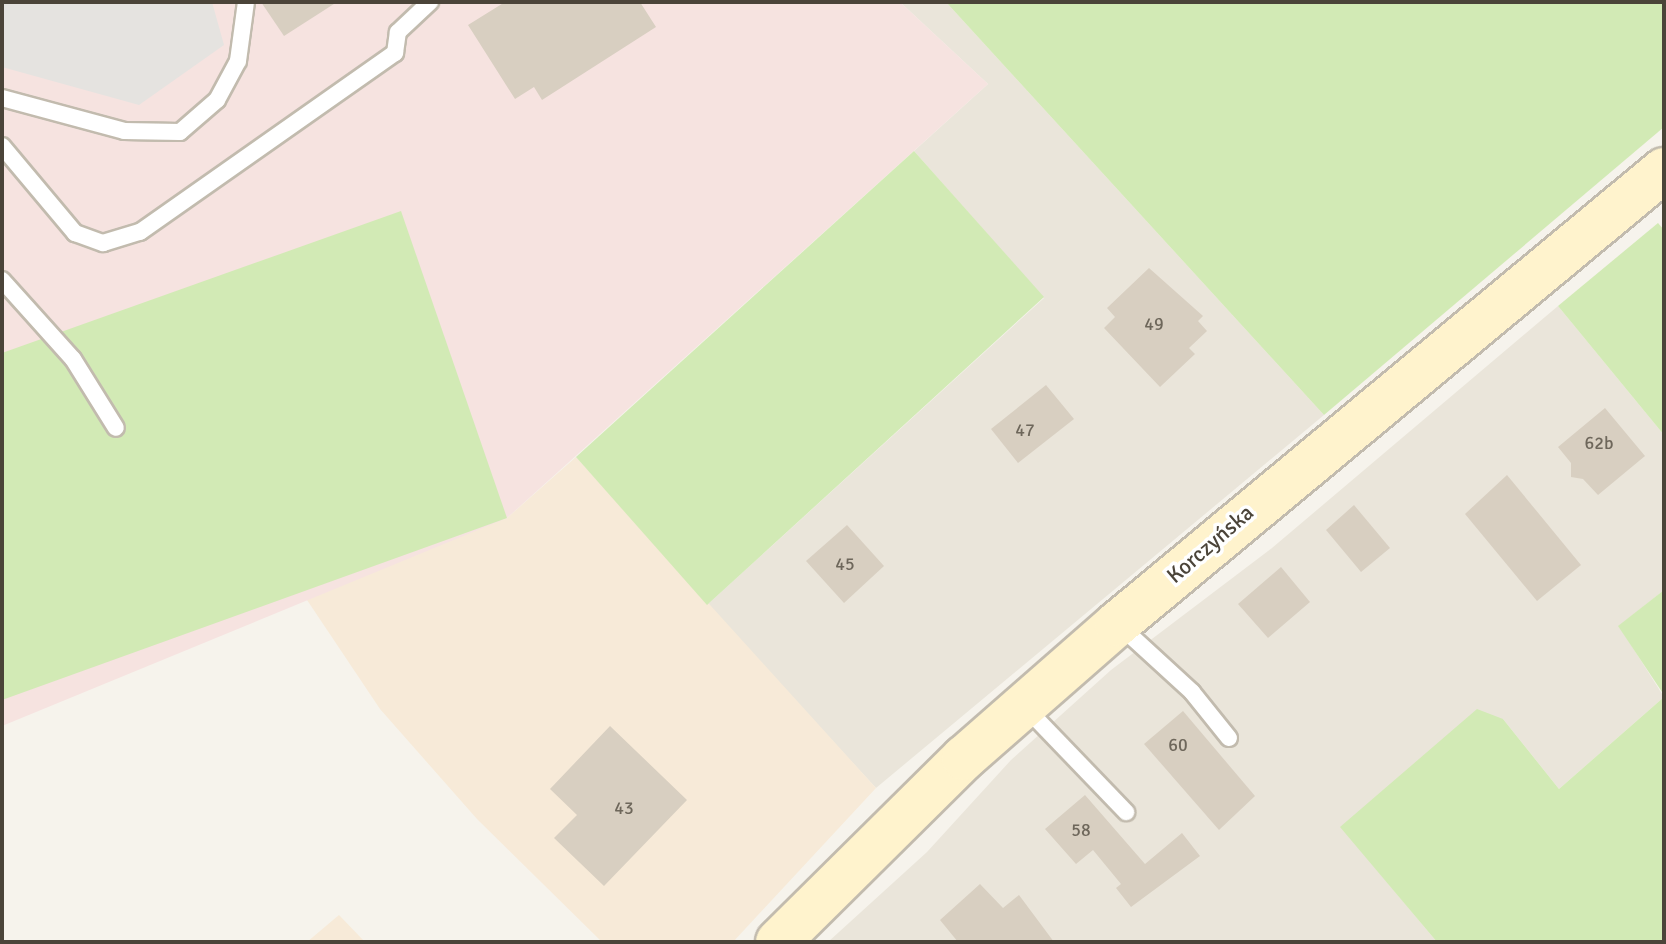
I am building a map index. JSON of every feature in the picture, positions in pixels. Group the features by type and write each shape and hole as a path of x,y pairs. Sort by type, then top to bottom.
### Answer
{"main road":[{"name":"Korczyńska","path":"778,942 923,797 1024,705 1249,509 1664,170"}],"lane":[{"path":"2,98 124,131 180,132 217,100 238,61 246,2"},
{"path":"2,146 75,233 103,243 140,232 395,53 398,32 430,2"},
{"path":"2,280 73,359 116,428"},
{"path":"1117,624 1192,692 1229,738"},
{"path":"1024,705 1126,812"}],"shaded area":[{"path":"2,2 900,2 988,84 507,518 2,726"},
{"path":"2,2 212,2 224,45 139,105 2,67"},
{"path":"900,2 946,2 1324,415 876,788 707,605 1044,298 914,151 988,84"},
{"path":"1558,306 1664,435 1664,590 1619,626 1664,697 1559,789 1503,719 1341,827 1437,942 828,942 927,852 1011,760 1111,670 1272,548"},
{"path":"576,457 876,788 733,942 602,942 477,819 380,709 303,594 507,518"},
{"path":"339,915 365,942 307,942"}],"green space":[{"path":"946,2 1664,2 1664,127 1324,415"},
{"path":"914,151 1044,297 707,605 576,457"},
{"path":"401,211 507,518 2,700 2,353"},
{"path":"1658,223 1664,230 1664,435 1558,306"},
{"path":"1664,590 1664,695 1618,626"},
{"path":"1664,697 1664,942 1437,942 1340,827 1477,709 1503,719 1559,789"}],"building":[{"path":"261,2 337,2 284,36"},
{"path":"505,2 640,2 656,27 542,100 534,87 515,99 468,25"},
{"path":"1149,268 1203,316 1198,321 1207,331 1189,348 1195,354 1160,387 1104,328 1115,317 1107,308"},
{"path":"1046,385 1074,419 1018,463 991,429"},
{"path":"1605,408 1645,456 1598,495 1583,479 1571,477 1571,463 1558,447"},
{"path":"1507,475 1581,565 1537,601 1465,514"},
{"path":"1354,505 1390,548 1361,572 1326,530"},
{"path":"847,525 884,566 844,603 806,561"},
{"path":"1281,567 1310,602 1268,638 1238,604"},
{"path":"1183,711 1255,796 1219,830 1144,744"},
{"path":"610,726 687,800 604,886 554,838 577,815 550,789"},
{"path":"1085,795 1145,864 1182,833 1200,856 1131,907 1116,888 1121,884 1093,850 1076,864 1045,829"},
{"path":"980,884 1003,908 1019,895 1054,942 958,942 940,920"}]}
